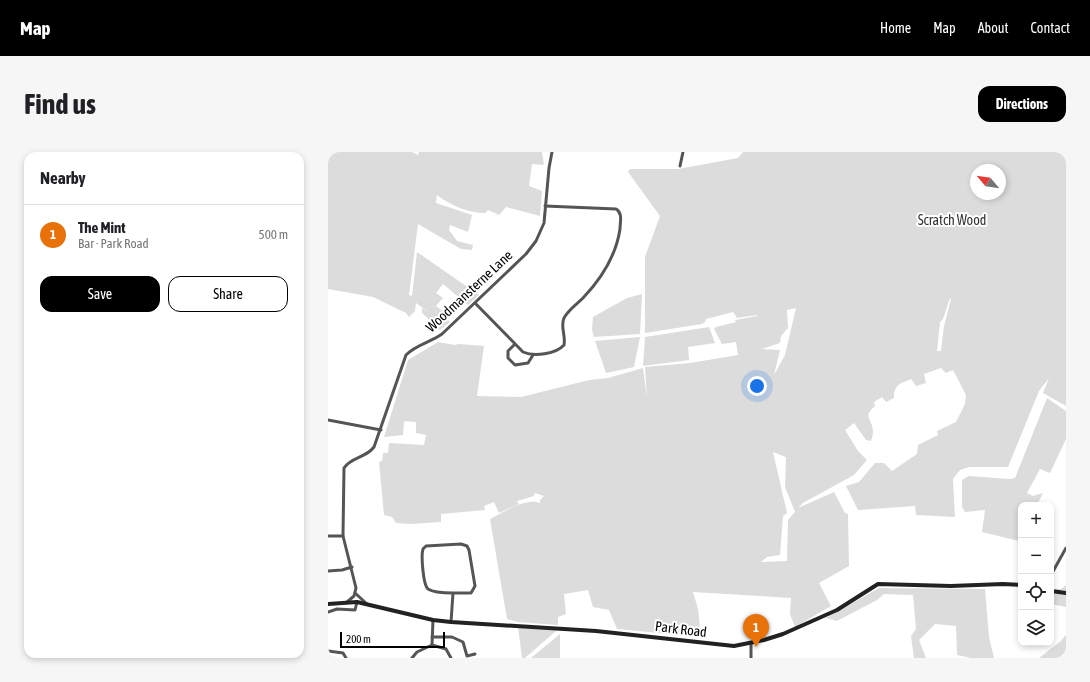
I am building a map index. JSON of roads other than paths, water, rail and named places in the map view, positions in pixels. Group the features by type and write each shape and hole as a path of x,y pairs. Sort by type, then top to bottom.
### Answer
{"street":[{"name":"Woodmansterne Lane","path":"355,593 356,584 343,536 344,468 349,462 369,453 374,447 406,355 442,334 532,247 542,229 552,152"},
{"path":"680,166 683,152"},
{"path":"475,303 523,352 533,355 562,348 564,345 562,325 565,316 598,282 608,267 619,231 621,217 618,210 545,206"},
{"path":"514,344 508,354 508,358 515,365 528,363 532,360 533,355"},
{"path":"328,420 381,430"},
{"path":"328,536 343,536"},
{"path":"461,544 467,546 475,580 474,589 468,594 454,594 430,590 425,586 421,556 423,548 426,546 461,544"},
{"path":"1052,574 1066,548"},
{"path":"328,571 342,570 352,567"},
{"name":"Park Road","path":"329,604 357,602 433,620 451,622 596,631 734,646 751,644 783,634 837,610 878,584 951,586 1018,585"},
{"path":"1054,591 1066,593"},
{"path":"347,602 355,593 368,604"},
{"path":"451,622 454,594"},
{"path":"329,604 330,611 355,610 357,602"},
{"path":"432,645 433,620"},
{"path":"432,637 458,639 463,642 467,656 475,654"},
{"path":"751,644 751,658"},
{"path":"412,658 417,652 432,645 446,649 451,658"},
{"path":"328,651 343,653 346,658"}],"place":[{"name":"The Mint","path":"756,647"}],"park label":[{"name":"Scratch Wood","path":"952,220"}]}
